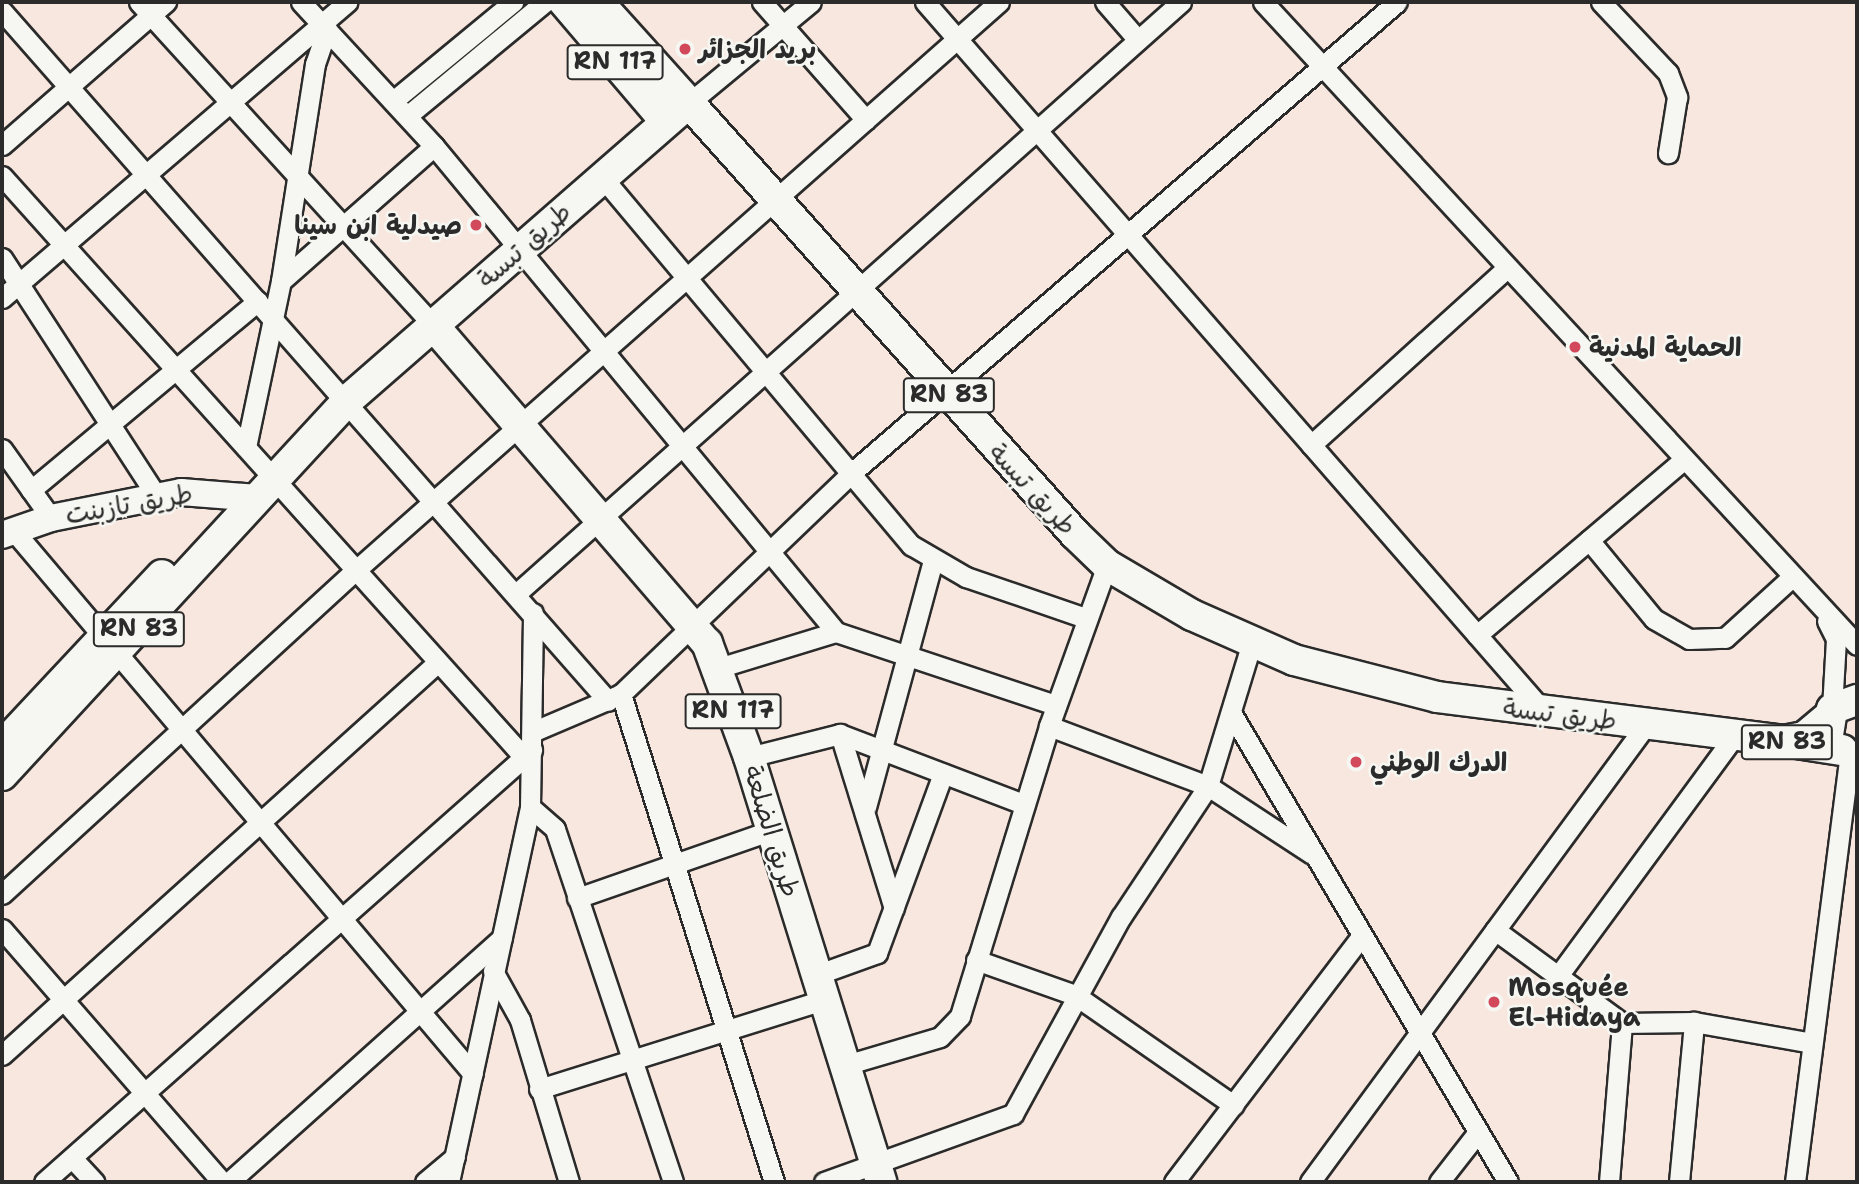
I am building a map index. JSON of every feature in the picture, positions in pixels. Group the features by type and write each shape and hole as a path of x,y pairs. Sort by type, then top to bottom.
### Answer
{"main road":[{"name":"RN 117","path":"564,2 678,113"},
{"name":"RN 117","path":"598,2 678,113"},
{"name":"طريق تبسة","path":"2,775 107,647 348,400 678,113 775,201 1107,565 1252,642 1340,675 1545,713 1783,741"},
{"name":"طريق الضلعة","path":"433,325 601,519 694,621 718,668 749,758 842,1066 878,1174"},
{"name":"طريق تبسة","path":"5,735 107,647"},
{"name":"RN 83","path":"1783,741 1804,737 1839,709"},
{"path":"1839,709 1830,740 1850,751"},
{"name":"RN 83","path":"1783,741 1850,751"}],"street":[{"path":"2,145 69,86 145,8 166,2"},
{"path":"301,2 434,146 517,252 836,632 1056,705"},
{"path":"2,298 63,248 145,173 324,26 347,2"},
{"path":"393,101 513,2"},
{"path":"407,116 545,2"},
{"path":"762,2 866,120"},
{"path":"678,113 811,2"},
{"path":"925,2 1545,713"},
{"path":"2,894 356,570 686,282 999,2"},
{"path":"1105,2 1138,40"},
{"path":"517,593 858,293 1037,128 1181,2"},
{"path":"1263,2 1822,611 1857,645"},
{"path":"44,1182 339,921 529,746 615,698 848,476 1127,233 1325,70 1397,2"},
{"path":"1601,2 1668,73 1677,97 1668,153"},
{"path":"145,8 228,103 433,325"},
{"path":"2,11 348,400 533,613 615,698 673,862 774,1182"},
{"path":"281,281 295,175 324,26"},
{"path":"31,490 176,372 264,306 281,281 434,146"},
{"path":"2,176 63,248 246,447 265,483 356,570 438,662 529,746"},
{"path":"602,177 848,476 933,561 1086,618"},
{"path":"2,258 156,495"},
{"path":"1311,445 1507,268"},
{"path":"246,447 264,306"},
{"path":"2,449 51,518"},
{"path":"1477,635 1684,460"},
{"name":"طريق تازبنت","path":"7,532 51,518 156,495 265,483"},
{"path":"7,532 182,730 339,921 473,1074"},
{"path":"1589,540 1654,620 1689,639 1725,638 1792,578"},
{"path":"866,807 933,561"},
{"path":"842,1066 940,1037 960,1016 1023,803 1086,618 1107,565"},
{"path":"1822,611 1836,639 1839,709"},
{"path":"449,1182 530,807 533,613"},
{"path":"718,668 836,632"},
{"path":"824,1182 878,1174 1013,1114 1075,995 1208,786 1233,716 1252,642"},
{"path":"2,1055 438,662"},
{"path":"1233,716 1507,1182"},
{"path":"1310,1182 1646,725"},
{"path":"1049,726 1208,786 1316,857"},
{"path":"840,734 866,807 894,908"},
{"path":"749,758 840,734 1023,803"},
{"path":"1558,976 1734,736"},
{"path":"1794,1182 1850,751"},
{"path":"539,1089 726,1030 820,988 873,959 943,774"},
{"path":"530,807 555,829 673,1182"},
{"path":"577,898 673,862 772,830"},
{"path":"2,929 141,1095 222,1182"},
{"path":"1495,930 1622,1023 1694,1022 1812,1043"},
{"path":"1174,1182 1362,935"},
{"path":"229,1182 502,938"},
{"path":"976,960 1075,995 1233,1105"},
{"path":"493,971 510,996 569,1182"},
{"path":"1679,1182 1694,1022"},
{"path":"1609,1182 1622,1023"},
{"path":"1439,1182 1478,1132"},
{"path":"425,1182 455,1157"},
{"path":"72,1158 94,1182"}],"place":[{"name":"بريد الجزائر","path":"685,49"},
{"name":"صيدلية ابن سينا","path":"476,225"},
{"name":"الحماية المدنية","path":"1575,347"},
{"name":"الدرك الوطني","path":"1356,762"},
{"name":"Mosquée El-Hidaya","path":"1494,1002"}]}
